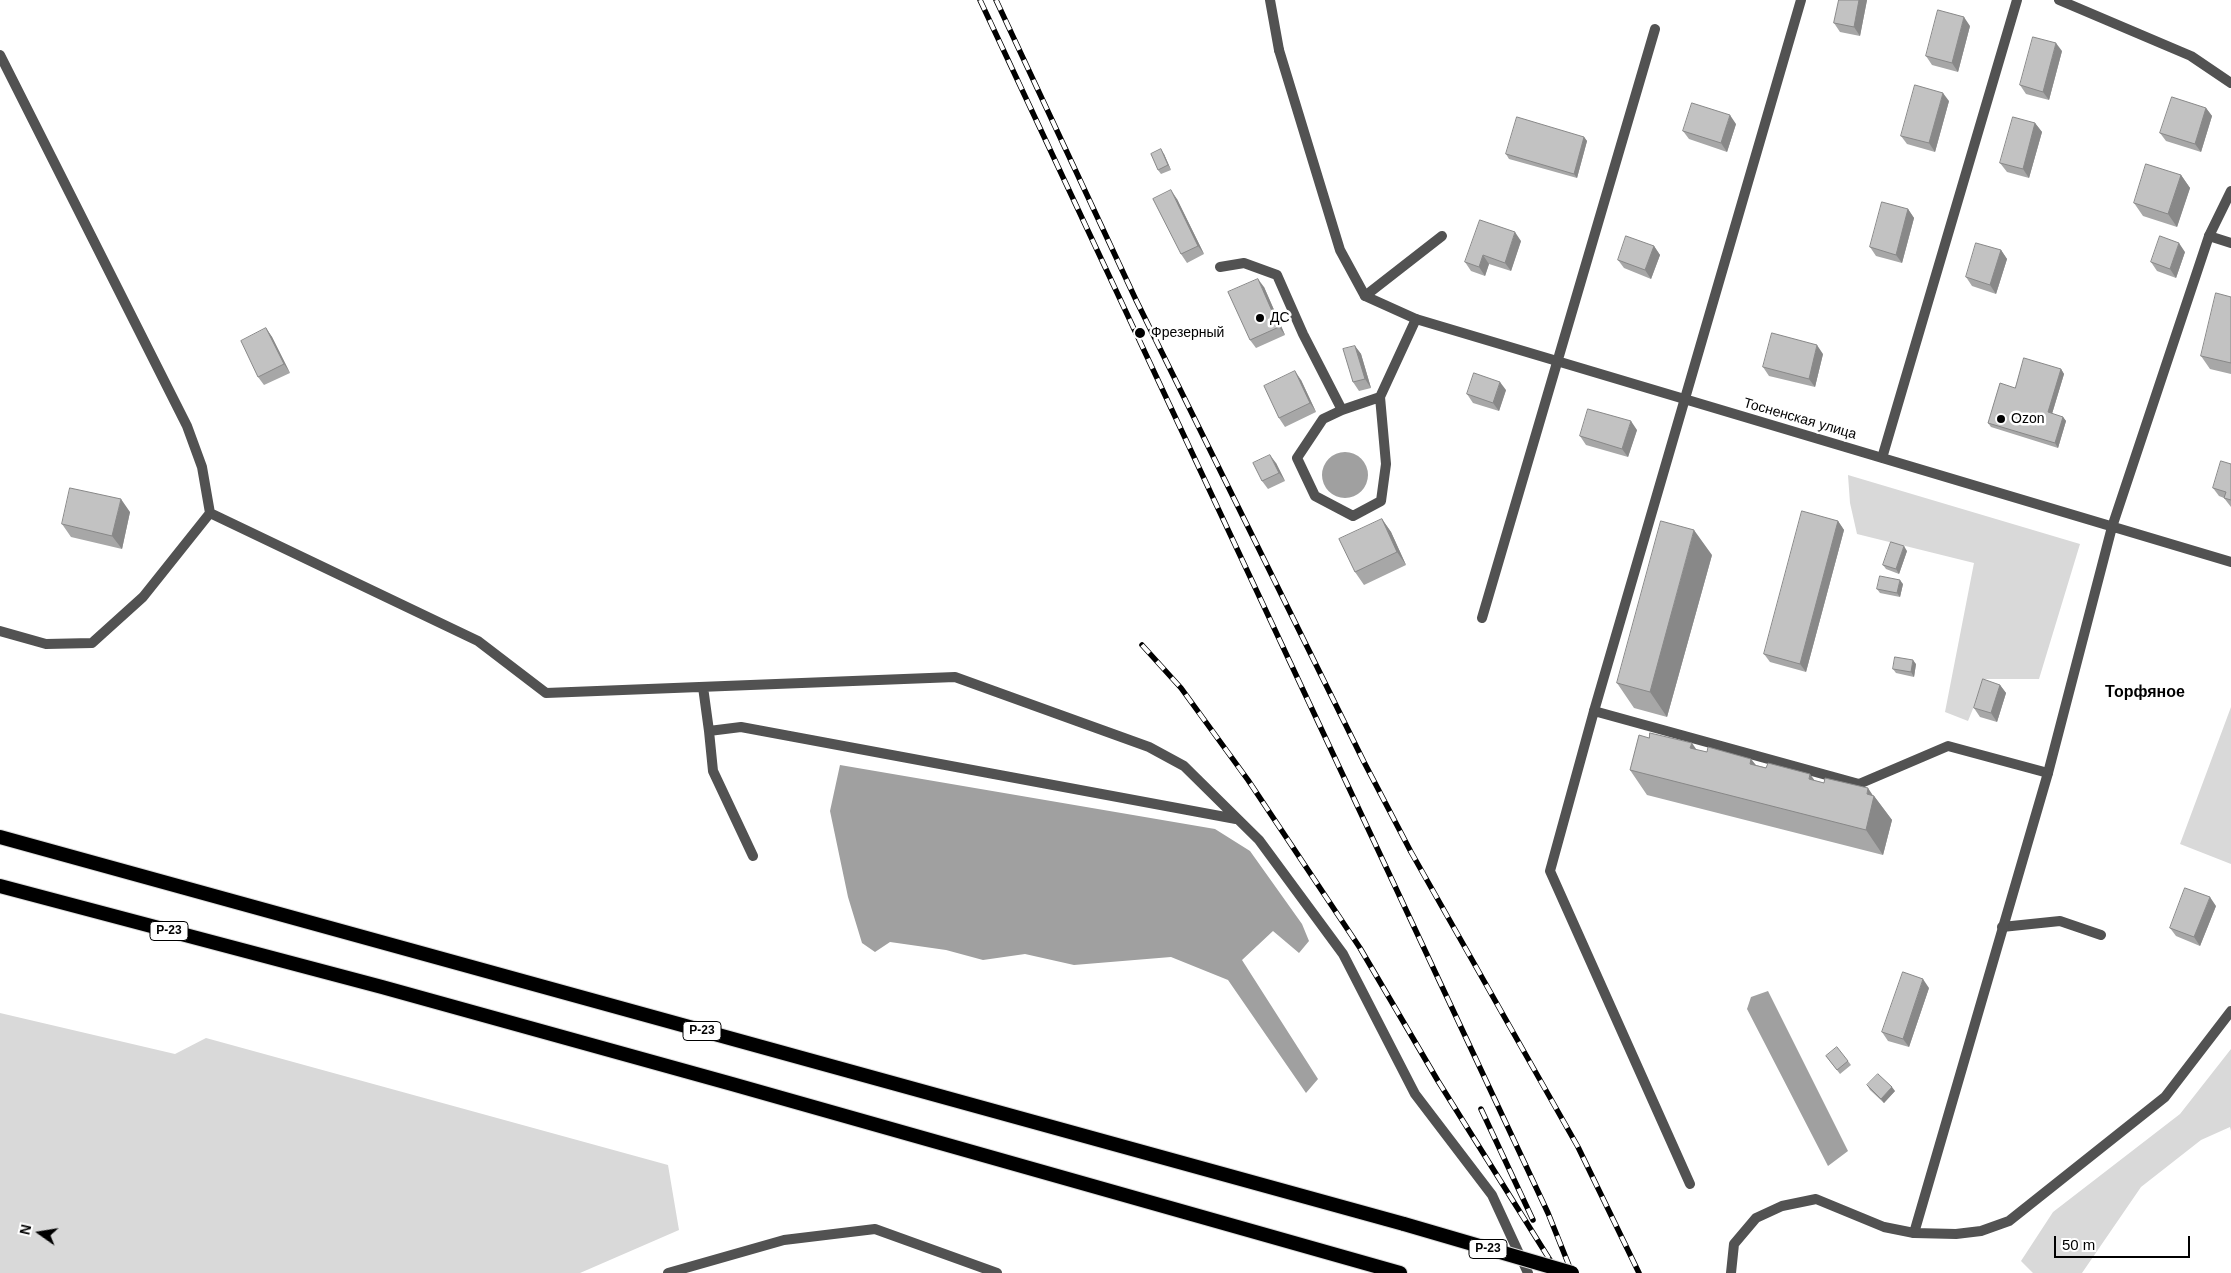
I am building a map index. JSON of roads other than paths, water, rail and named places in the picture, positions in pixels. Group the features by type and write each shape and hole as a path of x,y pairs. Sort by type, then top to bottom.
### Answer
{"highway":[{"name":"Р-23","path":"0,837 1404,1224 1572,1273"},
{"name":"Р-23","path":"0,886 382,987 1400,1273"}],"street":[{"path":"1270,0 1279,50 1340,250 1365,296 1442,236"},
{"path":"1690,1184 1550,871 1594,711 1801,0"},
{"path":"1882,458 2017,0"},
{"path":"2059,0 2191,56 2231,83"},
{"path":"1482,618 1655,29"},
{"path":"0,55 187,426 202,467 210,513 143,597 92,643 46,644 0,631"},
{"path":"1914,1233 2048,773 2112,527 2209,236 2231,191"},
{"path":"2209,236 2231,244"},
{"path":"1220,267 1244,263 1277,275 1302,334 1342,410"},
{"name":"Тосненская улица","path":"1365,296 1416,319 2231,562"},
{"path":"1380,397 1342,410 1323,419 1297,458 1315,496 1353,516 1381,501 1386,464 1380,397 1416,319"},
{"path":"210,513 478,642 546,692 955,677 1149,746 1184,766 1259,840 1343,954 1415,1094 1492,1195 1528,1273"},
{"path":"704,686 713,771 754,856"},
{"path":"1594,711 1859,784 1948,746 2048,773"},
{"path":"709,731 741,727 1237,819"},
{"path":"2002,927 2060,921 2101,935"},
{"path":"1731,1273 1734,1244 1756,1218 1782,1206 1816,1200 1884,1227 1914,1233 1956,1234 1981,1231 2009,1220 2165,1097 2231,1011"},
{"path":"668,1273 784,1240 875,1229 997,1273"}],"railway":[{"path":"980,0 1548,1213 1572,1273"},
{"path":"996,0 1136,300 1364,762 1411,852 1578,1147 1639,1273"},
{"path":"1142,645 1181,688 1248,780 1360,948 1438,1081 1555,1268"},
{"path":"1481,1109 1533,1220"}],"place":[{"name":"ДС","path":"1260,318"},
{"name":"Фрезерный","path":"1140,333"},
{"name":"Ozon","path":"2001,419"}],"district":[{"name":"Торфяное","path":"2145,693"}]}
